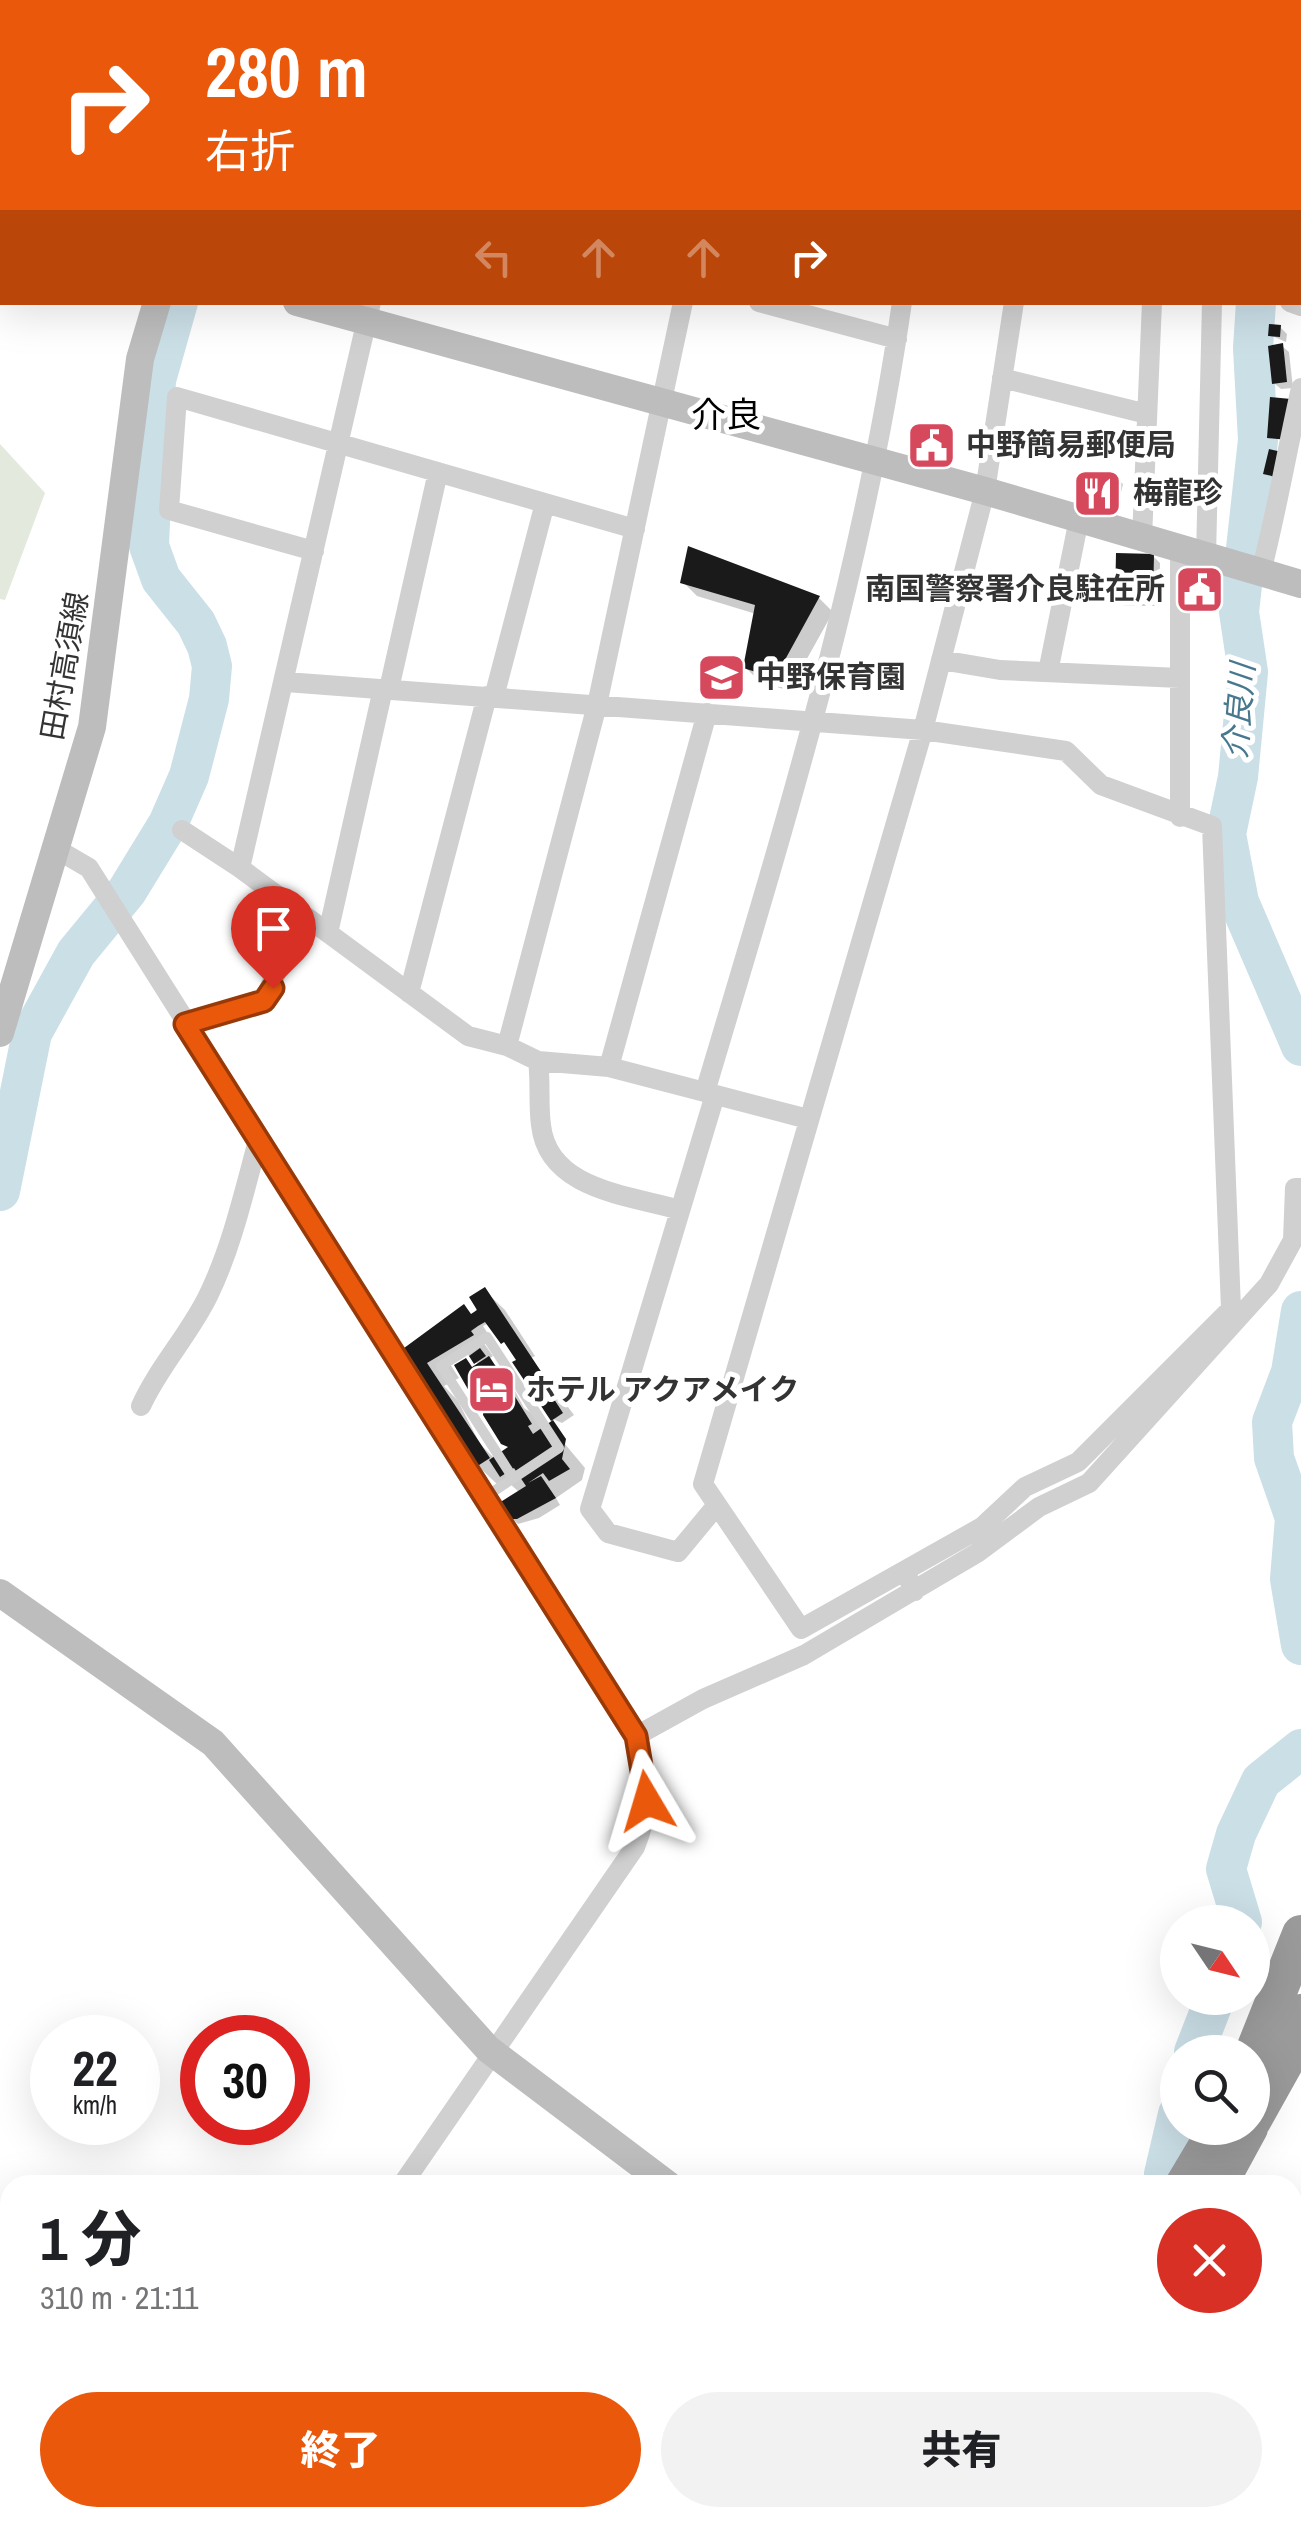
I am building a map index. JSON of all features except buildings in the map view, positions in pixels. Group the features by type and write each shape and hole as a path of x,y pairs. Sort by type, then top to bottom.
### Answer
{"highway":[{"path":"1261,2035 1301,1934"},
{"path":"1270,2089 1285,2062 1301,2013"},
{"path":"1190,2175 1208,2145"},
{"path":"1223,2175 1240,2145"}],"street":[{"name":"田村高須線","path":"0,1034 92,727 140,358 156,305"},
{"path":"316,305 368,313 662,404 985,491 1301,584"},
{"path":"507,1046 597,705 682,305"},
{"path":"717,1505 678,1552 608,1533 590,1509 680,1210 815,722 877,463 902,305"},
{"path":"286,682 924,730 1066,751 1101,785 1212,826 1230,1309 1078,1462 1025,1487 982,1527 800,1628 703,1484 924,730 985,491 1014,305"},
{"path":"1142,538 1152,305"},
{"path":"1212,305 1226,562"},
{"path":"792,307 897,339"},
{"path":"240,868 286,682 368,313"},
{"path":"1002,378 1147,414"},
{"path":"1180,817 1180,678 1226,562 1284,484 1287,439 1301,388"},
{"path":"314,552 169,510 177,397 634,529"},
{"path":"328,933 438,472"},
{"path":"409,992 545,503"},
{"path":"1048,672 1079,520"},
{"path":"941,660 1048,672 1180,678"},
{"path":"610,1067 708,713"},
{"path":"182,830 240,868 468,1036 507,1046 538,1061 610,1067 808,1119"},
{"path":"53,847 85,863 114,907 636,1736 647,1801 635,1847 409,2175"},
{"path":"185,1024 264,1001 302,913"},
{"path":"538,1061 541,1128 557,1164 570,1178 680,1210"},
{"path":"141,1406 158,1370 208,1296 234,1229 258,1141"},
{"path":"636,1736 703,1699 767,1674 977,1553 1039,1508 1089,1483 1270,1284 1290,1249 1295,1188 1301,1188"},
{"path":"904,1571 915,1590"},
{"path":"0,1593 214,1743 493,2053 655,2175"}],"lane":[{"path":"484,1497 514,1478 559,1448 487,1336 441,1366 514,1478"}],"shaded area":[{"path":"0,444 45,493 5,600 0,599"}],"waterway":[{"path":"0,1191 32,1033 76,953 127,891 168,824 189,776 209,699 212,666 207,646 196,623 161,579 149,546 156,380 177,305"},
{"name":"介良川","path":"1256,305 1253,348 1258,440 1239,612 1248,672 1238,777 1226,834 1239,902 1301,1046"},
{"name":"介良川","path":"1301,1311 1291,1372 1272,1422 1274,1458 1295,1518 1290,1579 1301,1645"},
{"name":"介良川","path":"1237,1905 1226,1869 1236,1834 1261,1781 1301,1749"},
{"name":"介良川","path":"1201,2035 1208,2015"},
{"name":"介良川","path":"1164,2174 1171,2145"}],"place":[{"name":"中野簡易郵便局","path":"931,445"},
{"name":"梅龍珍","path":"1098,493"},
{"name":"南国警察署介良駐在所","path":"1200,589"},
{"name":"中野保育園","path":"721,677"},
{"name":"ホテル アクアメイク","path":"491,1390"}],"district":[{"name":"介良","path":"726,415"}],"route":[{"path":"273,988 264,1001 185,1024 636,1736 647,1801"}]}
